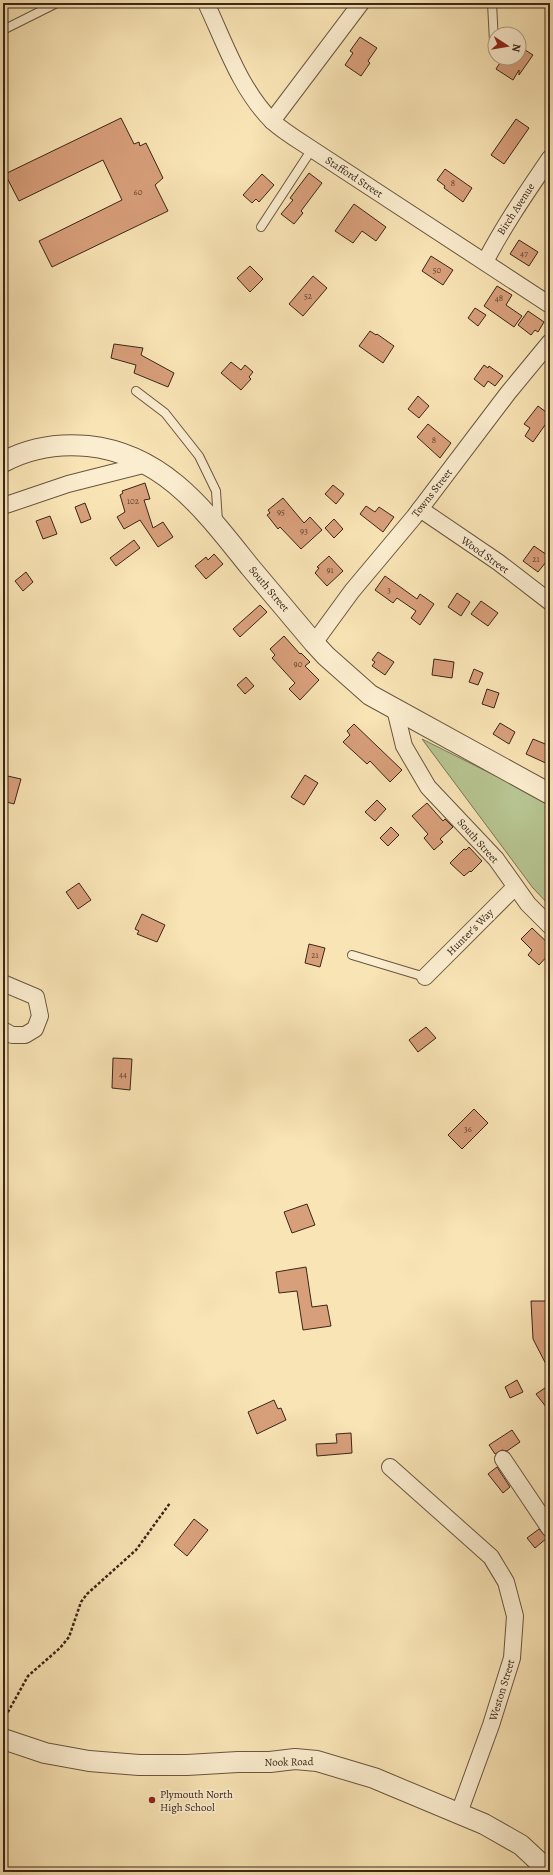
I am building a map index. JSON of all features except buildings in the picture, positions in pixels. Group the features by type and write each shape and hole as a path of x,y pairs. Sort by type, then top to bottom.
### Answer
{"street":[{"name":"Stafford Street","path":"206,3 238,71 255,100 272,121 312,149 550,305"},
{"path":"272,121 362,3"},
{"name":"Birch Avenue","path":"485,262 498,236 517,205 550,158"},
{"name":"Towns Street","path":"314,643 352,591 420,509 508,393 550,342"},
{"name":"South Street","path":"3,462 26,452 43,447 79,445 113,450 147,464 181,488 206,512 314,643 326,656 370,695 550,794"},
{"path":"3,506 68,484 147,464"},
{"name":"Wood Street","path":"420,509 498,562 550,602"},
{"name":"South Street","path":"395,709 404,746 428,787 496,859 528,904 550,926"},
{"name":"Hunter's Way","path":"425,977 515,887"},
{"path":"3,983 36,997 40,1016 35,1029 25,1035 12,1035 3,1030"},
{"path":"503,1459 550,1529"},
{"name":"Weston Street","path":"390,1467 491,1557 506,1582 515,1616 512,1658 491,1725 459,1813"},
{"name":"Nook Road","path":"3,1739 45,1753 89,1761 132,1764 188,1765 270,1762 295,1759 313,1760 374,1778 484,1824 512,1839 530,1852 550,1872"}],"lane":[{"path":"3,30 57,3"},
{"path":"492,3 493,26"},
{"path":"261,227 312,149"},
{"path":"136,391 165,413 199,456 216,491 218,527"},
{"path":"352,955 425,977"}],"path":[{"path":"3,1721 28,1676 60,1648 69,1637 81,1602 86,1594 136,1550 170,1504"}],"green space":[{"path":"422,739 550,803 550,906 533,888"}],"place":[{"name":"Plymouth North High School","path":"152,1800"}]}
